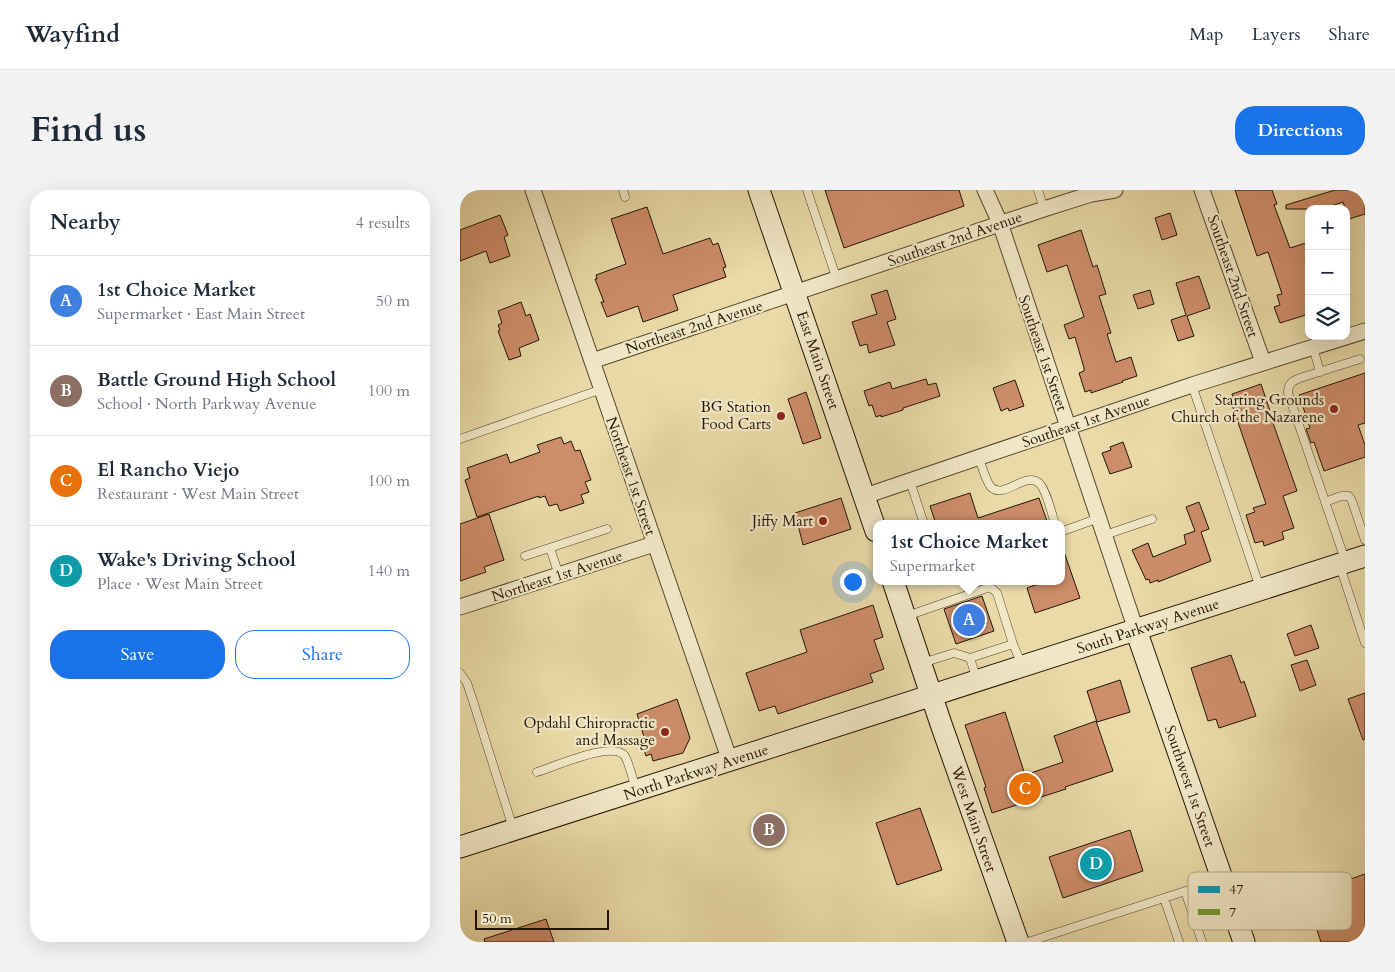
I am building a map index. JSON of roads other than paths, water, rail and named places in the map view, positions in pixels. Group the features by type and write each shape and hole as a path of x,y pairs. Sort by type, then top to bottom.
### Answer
{"main road":[{"name":"East Main Street","path":"759,190 873,521"},
{"name":"South Parkway Avenue","path":"931,696 1350,561"},
{"path":"894,585 931,696"},
{"name":"Southwest 1st Street","path":"1136,630 1220,872"},
{"name":"North Parkway Avenue","path":"460,847 931,696"},
{"name":"West Main Street","path":"931,696 1018,942"},
{"name":"Southwest 1st Street","path":"1240,930 1244,942"}],"street":[{"name":"Northeast 1st Street","path":"533,190 730,761"},
{"name":"Southeast 1st Street","path":"985,190 1000,223 1136,630"},
{"name":"Southeast 2nd Avenue","path":"795,293 1000,223 1091,194 1115,190"},
{"name":"Southeast 2nd Street","path":"1202,190 1263,362"},
{"name":"Northeast 2nd Avenue","path":"592,361 795,293"},
{"name":"Southeast 1st Avenue","path":"865,496 1192,385 1365,331"},
{"name":"Northeast 1st Avenue","path":"460,607 654,544"}],"lane":[{"path":"807,190 837,280"},
{"path":"1038,190 1044,209"},
{"path":"1313,347 1320,372"},
{"path":"1360,359 1292,381 1288,387 1288,394 1325,502 1350,561 1365,643"},
{"path":"1192,385 1260,590"},
{"path":"460,439 602,389"},
{"path":"978,458 990,486 994,489 1001,490 1024,482 1033,481 1039,483 1043,489 1054,520"},
{"path":"910,481 923,520"},
{"path":"1325,502 1341,496 1349,496 1365,540"},
{"path":"1065,530 1099,518"},
{"path":"1105,535 1152,519"},
{"path":"525,556 606,529"},
{"path":"550,548 559,575"},
{"path":"905,617 990,587 997,593 1013,644 1023,667"},
{"path":"921,664 954,653 970,658 1013,644"},
{"path":"970,658 978,681"},
{"path":"460,673 467,683 513,830"},
{"path":"537,772 604,750 618,751 625,756 636,791"},
{"path":"1028,942 1188,890"},
{"path":"1184,891 1188,902"},
{"path":"1164,898 1179,942"},
{"path":"1198,930 1202,942"}],"place":[{"name":"Starting Grounds Church of the Nazarene","path":"1334,409"},
{"name":"BG Station Food Carts","path":"781,416"},
{"name":"Jiffy Mart","path":"823,521"},
{"name":"1st Choice Market","path":"969,620"},
{"name":"Opdahl Chiropractic and Massage","path":"665,732"},
{"name":"El Rancho Viejo","path":"1025,789"},
{"name":"Battle Ground High School","path":"769,830"},
{"name":"Wake's Driving School","path":"1096,864"}]}
